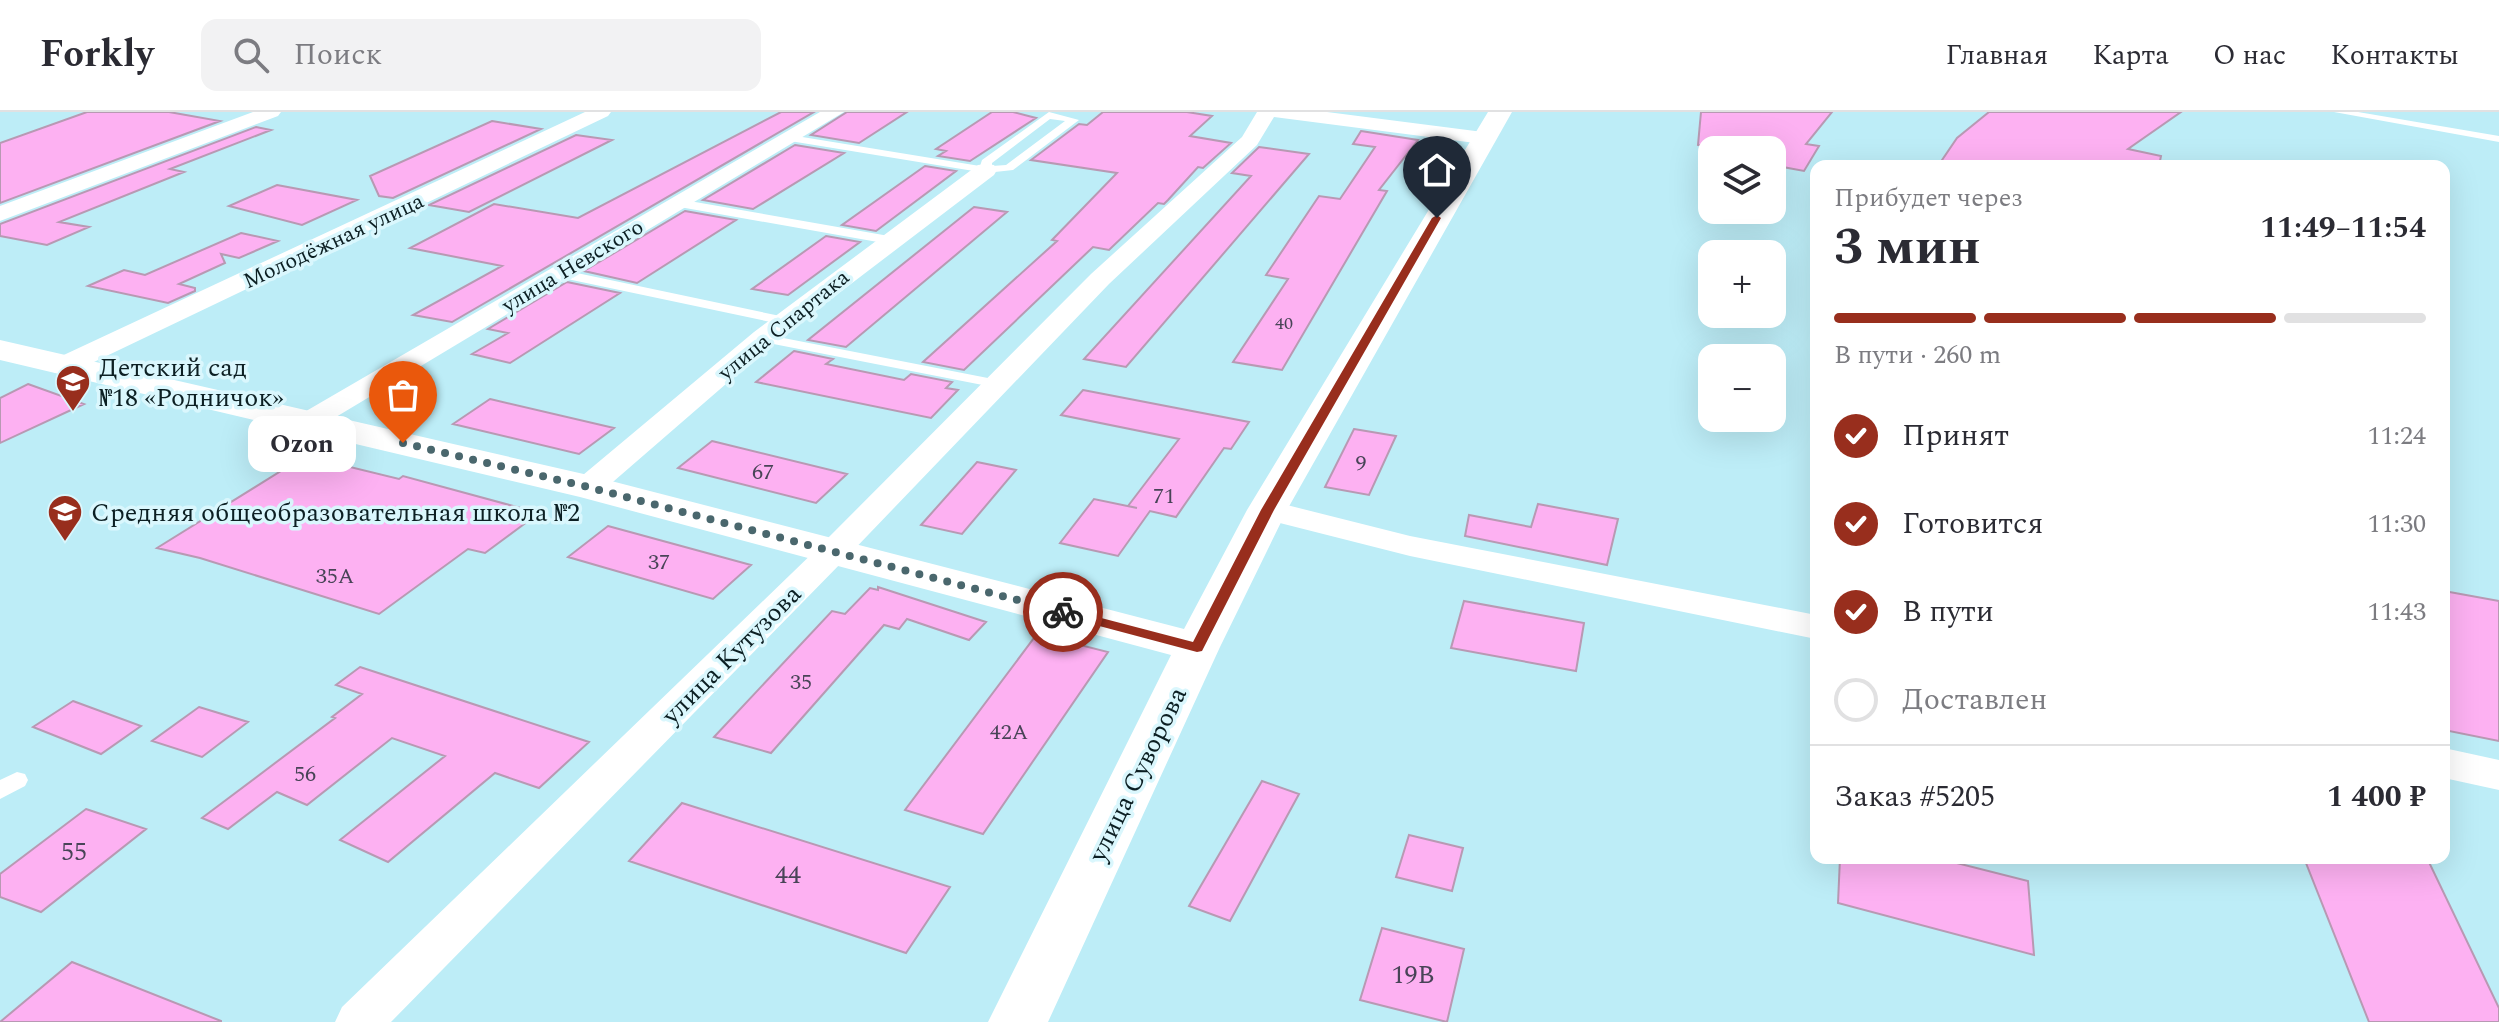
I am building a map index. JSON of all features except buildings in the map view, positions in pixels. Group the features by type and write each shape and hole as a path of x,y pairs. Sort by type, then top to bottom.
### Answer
{"street":[{"path":"0,214 271,112"},
{"name":"Молодёжная улица","path":"63,366 594,112"},
{"name":"улица Невского","path":"311,420 834,112"},
{"name":"улица Кутузова","path":"359,1022 833,552 1100,279 1250,141 1267,112"},
{"path":"1280,112 1491,125"},
{"name":"улица Суворова","path":"1018,1022 1197,647 1267,510 1491,125"},
{"name":"улица Спартака","path":"588,487 763,338 889,240 986,170"},
{"path":"0,350 588,487 1197,647"},
{"path":"1267,510 1410,546 1810,626"},
{"path":"2450,764 2499,775"}],"lane":[{"path":"2339,112 2499,139"},
{"path":"790,138 986,170 1009,168 1074,120 1048,115 986,162 986,170"},
{"path":"678,203 889,240"},
{"path":"558,273 785,321"},
{"path":"763,338 998,384"}],"way so far":[{"path":"403,443 588,487 1063,612"}],"place":[{"name":"Детский сад №18 «Родничок»","path":"73,413"},
{"name":"Ozon","path":"403,443"},
{"name":"Средняя общеобразовательная школа №2","path":"65,543"}],"route":[{"path":"1063,612 1197,647 1267,510 1437,218"}]}
